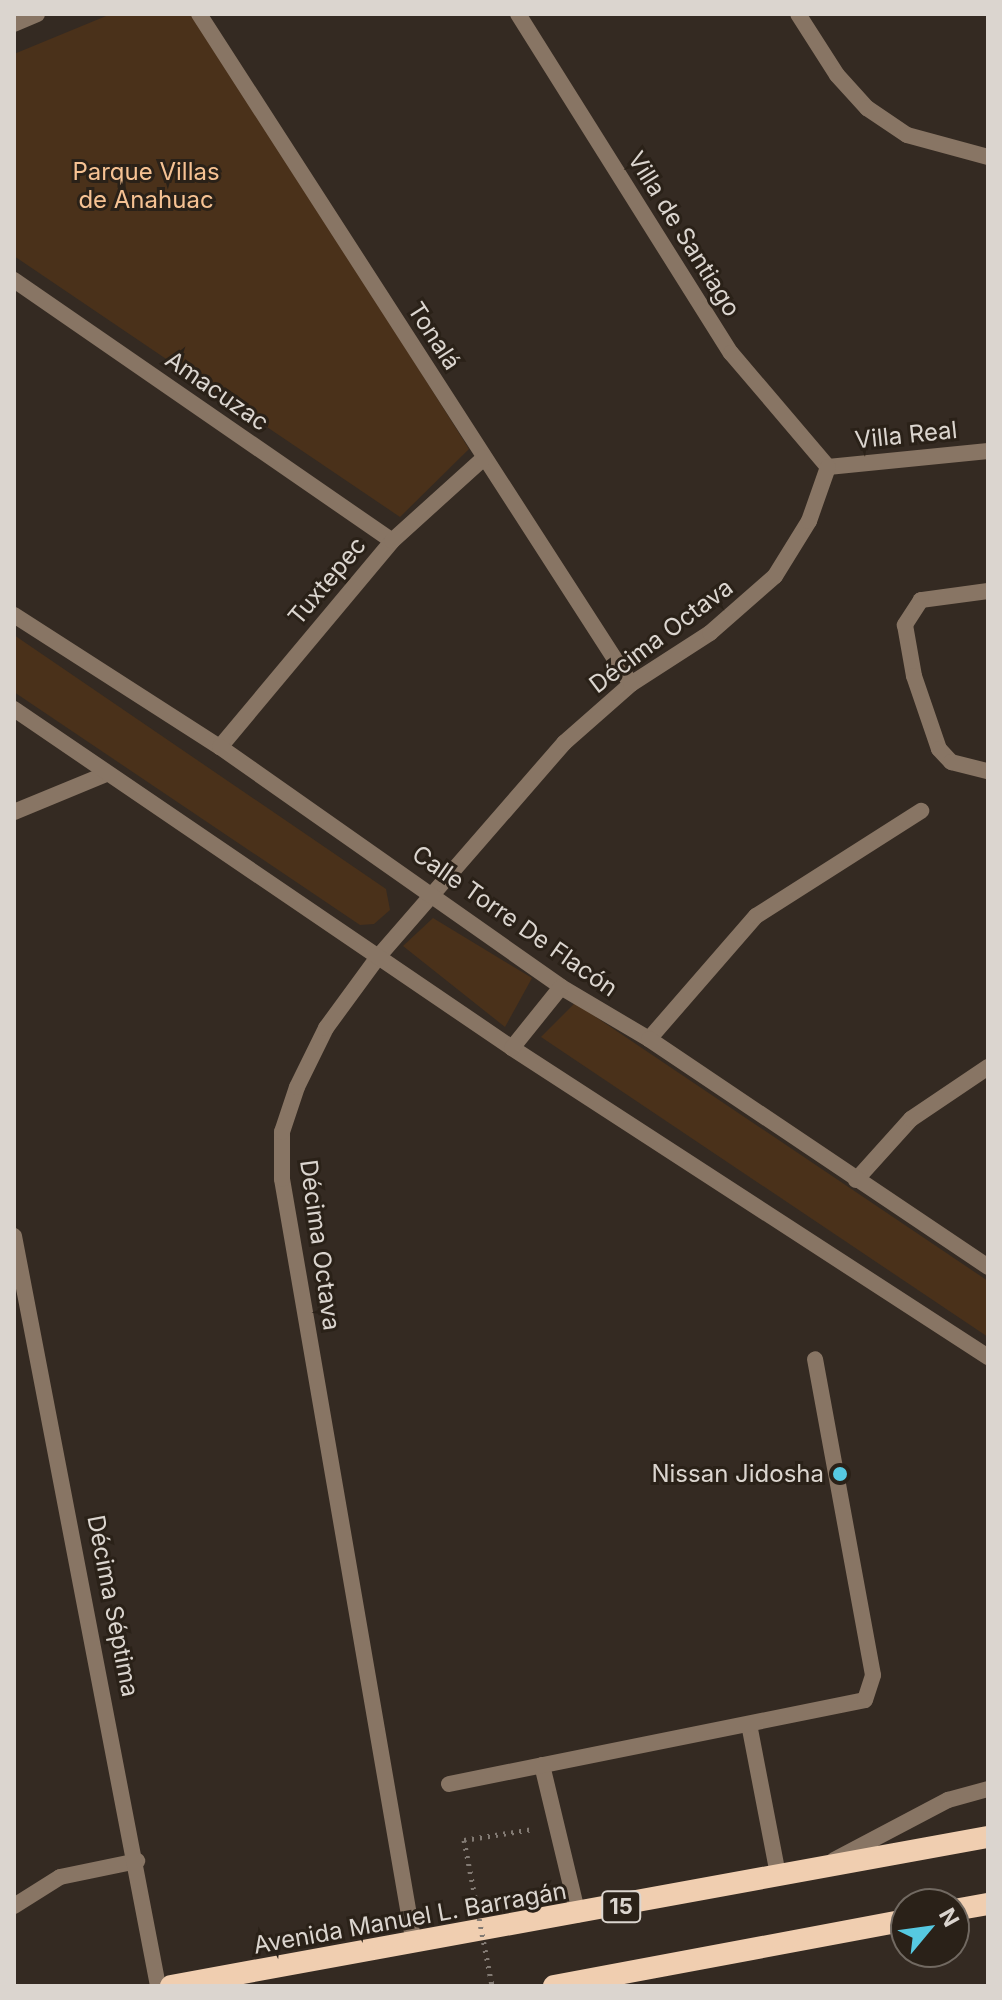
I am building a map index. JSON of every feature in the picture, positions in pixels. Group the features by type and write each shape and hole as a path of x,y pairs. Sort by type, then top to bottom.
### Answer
{"highway":[{"name":"Avenida Manuel L. Barragán","path":"171,1986 578,1915 826,1864 988,1837"},
{"path":"554,1986 890,1923"}],"street":[{"path":"14,24 37,14"},
{"name":"Tonalá","path":"199,14 631,684"},
{"name":"Villa de Santiago","path":"518,14 731,353 828,467"},
{"path":"798,14 837,75 867,108 907,135 988,157"},
{"name":"Amacuzac","path":"14,280 392,541"},
{"name":"Villa Real","path":"828,467 988,451"},
{"name":"Tuxtepec","path":"220,747 392,541 484,458"},
{"name":"Décima Octava","path":"414,1944 282,1179 282,1132 297,1087 326,1028 431,892 564,743 631,684 710,633 775,576 809,521 828,467"},
{"path":"988,591 921,600 905,625 914,676 939,749 951,762 988,771"},
{"name":"Calle Torre De Flacón","path":"14,615 220,747 431,892 561,987 649,1039 988,1267"},
{"path":"14,709 512,1048 988,1357"},
{"path":"14,812 106,774"},
{"path":"649,1039 756,916 921,811"},
{"path":"512,1048 561,987"},
{"path":"856,1180 911,1119 988,1067"},
{"name":"Décima Séptima","path":"14,1236 137,1861 158,1986"},
{"path":"449,1784 849,1707 865,1700 872,1689 815,1359"},
{"path":"749,1724 778,1874"},
{"path":"542,1765 578,1915"},
{"path":"826,1864 948,1800 988,1789"},
{"path":"14,1906 60,1877 137,1861"}],"path":[{"path":"492,1986 464,1840 533,1828"}],"green space":[{"name":"Parque Villas de Anahuac","path":"111,14 196,14 469,449 400,517 14,256 14,54"},
{"path":"14,635 386,889 390,910 374,924 360,925 14,692"},
{"path":"433,918 532,978 505,1027 403,946"},
{"path":"575,1003 988,1281 988,1337 541,1037"}],"place":[{"name":"Nissan Jidosha","path":"840,1474"}]}
